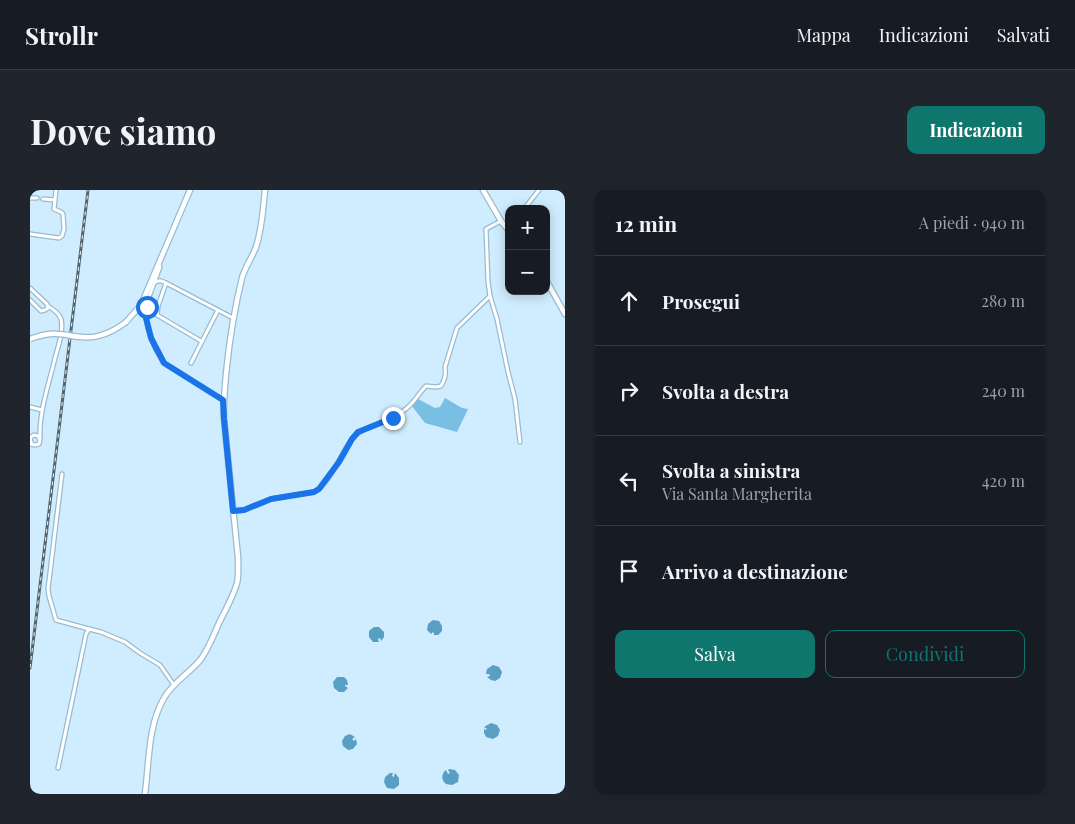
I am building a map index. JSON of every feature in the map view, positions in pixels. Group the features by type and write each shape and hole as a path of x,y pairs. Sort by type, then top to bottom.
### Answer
{"street":[{"path":"30,234 61,237 64,229 63,214 54,209 56,190"},
{"path":"30,338 58,334 83,338 98,336 126,322 141,305 190,190"},
{"path":"145,794 154,721 164,697 201,659 234,593 237,582 239,570 223,400 234,318 244,270 254,253 260,234 265,190"},
{"path":"483,190 505,225"},
{"path":"527,205 539,190"},
{"path":"30,198 37,198"},
{"path":"43,199 55,200"},
{"path":"501,221 486,229 488,282 514,399 520,442"},
{"path":"159,264 160,267 149,297 146,318 155,348 164,363 223,400"},
{"path":"158,272 160,278 166,283"},
{"path":"154,283 160,281 166,283 234,318"},
{"path":"166,283 156,315 201,341"},
{"path":"550,286 565,314"},
{"path":"30,288 59,315 62,326 42,410 40,442 36,445 31,444 31,437 40,422"},
{"path":"233,511 244,510 271,499 314,492 319,489 358,432 393,418 406,410 426,386 441,386 446,374 445,367 457,328 490,296"},
{"path":"30,300 41,311 46,310 48,306"},
{"path":"191,363 218,310"},
{"path":"30,407 42,410"},
{"path":"31,437 36,435 40,438"},
{"path":"62,474 48,589 56,620 125,642 160,665 174,685"},
{"path":"58,768 86,634 89,629"}],"shaded area":[{"path":"445,398 462,408 468,409 457,432 425,423 412,406 418,399 435,408 440,407"},
{"path":"433,620 439,621 442,626 442,631 438,635 434,635 433,632 431,634 427,630 428,624"},
{"path":"374,627 379,627 384,632 384,637 381,641 380,638 378,639 379,642 373,642 369,637 369,631"},
{"path":"493,665 499,667 502,672 500,678 495,681 487,677 490,676 489,674 486,674 487,669"},
{"path":"337,677 344,677 347,680 348,685 345,686 348,688 344,692 339,692 334,688 333,682"},
{"path":"491,723 497,725 500,730 498,736 493,739 486,737 484,733 484,729 487,729 484,727"},
{"path":"350,734 355,737 352,739 354,741 356,739 357,744 353,749 348,750 343,746 342,741 345,736"},
{"path":"449,769 455,770 459,775 458,782 452,785 446,784 442,779 442,775 446,770 448,774 450,773"},
{"path":"393,773 392,776 394,777 395,773 399,778 399,785 394,789 387,788 384,782 385,777"}],"railway":[{"path":"30,668 88,190"}],"route":[{"path":"147,307 146,318 151,338 164,363 223,400 233,511 244,510 271,499 314,492 319,489 339,462 358,432 393,418"}]}
